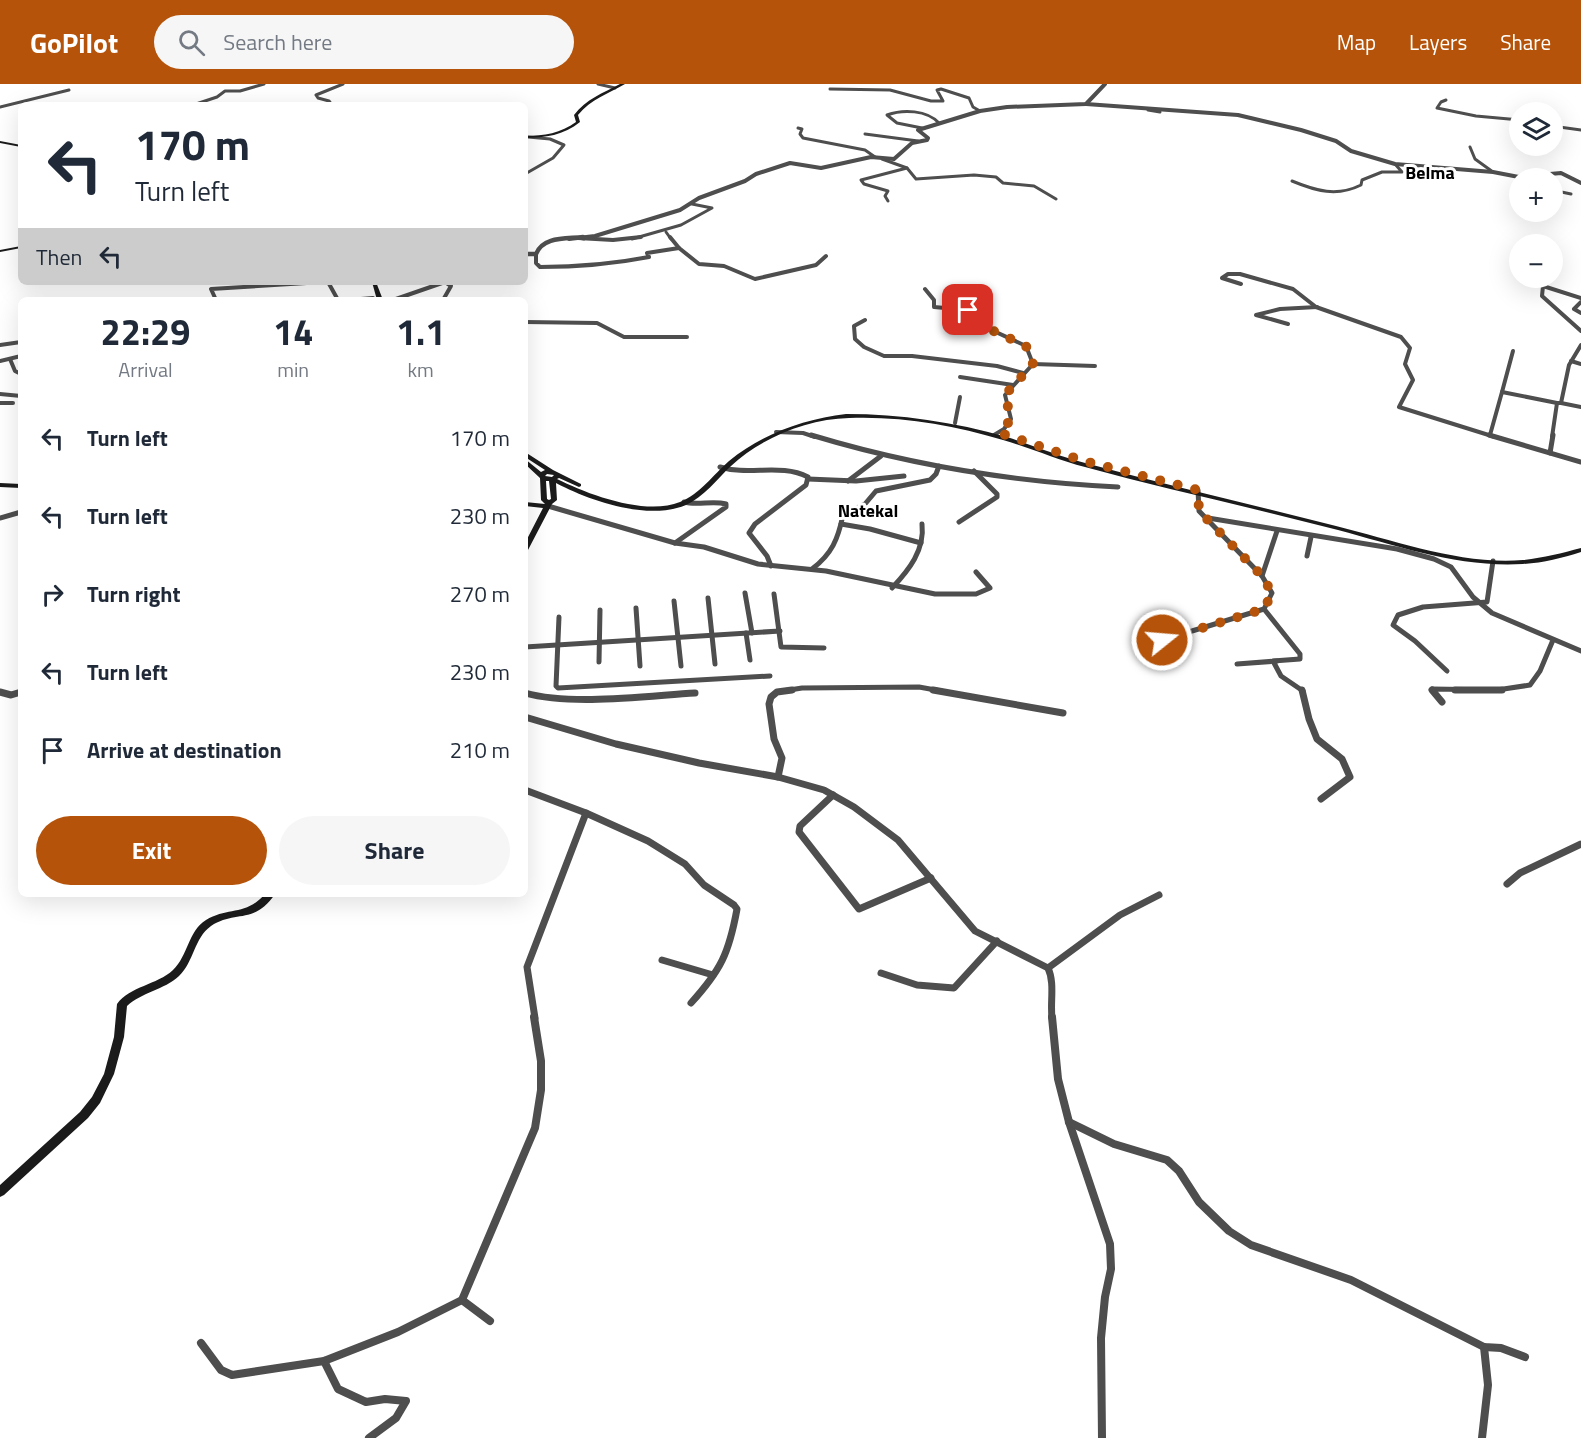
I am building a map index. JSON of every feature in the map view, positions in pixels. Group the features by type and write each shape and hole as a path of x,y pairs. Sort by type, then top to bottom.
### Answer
{"main road":[{"path":"528,137 548,136 570,128 578,122 576,115 585,105 598,95 623,84"},
{"path":"0,141 18,144"},
{"path":"0,251 18,248"},
{"path":"542,477 553,475 617,498 642,504 662,505 686,496 748,451 778,433 808,420 840,414 901,416 955,423 997,434 1083,464 1422,546 1471,555 1529,557 1557,553 1581,544"},
{"path":"778,433 815,421 862,416 930,422 997,434"},
{"path":"528,456 568,487 643,508 668,508 684,502 723,468"},
{"path":"528,464 542,477 544,500 549,505"},
{"path":"528,544 554,500 553,475"},
{"path":"0,485 18,486"},
{"path":"553,492 568,487"},
{"path":"1199,491 1414,548 1493,561 1544,560 1581,550"},
{"path":"528,504 549,505"},
{"path":"0,1192 84,1115 96,1100 109,1074 119,1037 122,1004 136,992 157,986 177,973 186,961 198,933 208,923 255,908 267,897"}],"street":[{"path":"202,102 217,97 225,91 240,92 264,84"},
{"path":"330,102 318,98 316,94 343,84"},
{"path":"598,84 616,88"},
{"path":"1086,104 1105,84"},
{"path":"830,89 890,90 943,101 944,98 937,90 941,88 969,98 973,107 980,111"},
{"path":"20,102 69,90"},
{"path":"1446,100 1442,101 1437,108 1476,116 1509,119"},
{"path":"0,107 18,103"},
{"path":"939,123 928,115 894,112 887,115 887,118 897,123 922,128 980,111 1015,106 1086,104 1160,112"},
{"path":"1145,110 1164,108 1238,115 1311,133 1341,143 1351,151 1395,164 1509,175"},
{"path":"798,128 802,129 800,134 807,140 865,150 875,157 907,168 916,178 974,175 996,177 1003,183 1034,186 1056,199"},
{"path":"882,159 899,157 912,143 928,138 919,133 918,130 922,128"},
{"path":"1563,128 1581,130"},
{"path":"865,134 919,141"},
{"path":"528,137 550,139 564,145 553,158 528,172"},
{"path":"1470,147 1475,159 1493,172"},
{"path":"679,248 647,253 649,256 632,260 573,267 540,267 536,263 539,246 546,241 595,236 646,221 692,204 716,190 790,163 821,168 875,157"},
{"path":"1292,181 1314,191 1347,191 1361,185 1362,180 1380,173 1402,172 1395,164"},
{"path":"888,201 885,196 888,191 864,184 861,180 907,168"},
{"path":"1563,175 1581,183"},
{"path":"1563,192 1571,194"},
{"path":"578,238 611,241 666,232 712,208 692,204"},
{"path":"666,232 679,248 699,264 724,266 755,279 816,265 826,256"},
{"path":"528,254 536,254"},
{"path":"1241,284 1222,278 1228,274 1240,274 1293,289 1316,307 1401,337 1410,348 1405,364 1413,380 1399,407 1404,410 1581,462"},
{"path":"215,297 211,289 274,285"},
{"path":"401,297 434,285"},
{"path":"1581,298 1543,286 1542,296 1581,332"},
{"path":"925,289 934,300 934,307 968,310 972,321 1026,346 1033,364"},
{"path":"1581,302 1574,309 1581,313"},
{"path":"1288,324 1256,315 1280,309 1324,306"},
{"path":"865,320 854,326 855,339 864,347 884,356 912,356 997,366 1023,373"},
{"path":"1568,321 1581,323"},
{"path":"528,322 597,323 624,337 687,336"},
{"path":"0,345 18,342"},
{"path":"1550,453 1559,403 1571,361 1575,351 1581,345"},
{"path":"1490,435 1513,351"},
{"path":"0,361 18,357"},
{"path":"10,359 15,371 18,372"},
{"path":"1571,361 1581,364"},
{"path":"997,434 1011,419 1005,395 1033,364 1095,366"},
{"path":"960,377 1013,385"},
{"path":"1502,392 1581,407"},
{"path":"0,394 18,396"},
{"path":"955,423 960,397"},
{"path":"0,403 13,403"},
{"path":"778,433 803,433 881,456 939,466 1046,482 1118,487"},
{"path":"847,481 881,456"},
{"path":"812,569 831,555 840,537 843,515 865,504 876,491 930,480 936,474 939,466"},
{"path":"723,468 741,472 802,472 808,478 847,481 904,476"},
{"path":"959,522 997,497 997,494 973,471"},
{"path":"771,566 770,556 750,538 749,533 755,524 806,485 808,478"},
{"path":"1170,662 1162,640 1170,634 1192,631 1264,609 1272,593 1262,576 1199,511 1199,491"},
{"path":"675,543 726,507 726,504 719,502 696,505 684,502"},
{"path":"549,505 675,543 692,543 750,562 827,571 892,588 961,596 983,593 990,588 976,572"},
{"path":"0,518 18,513"},
{"path":"1208,518 1311,537 1397,549 1434,559 1451,567 1473,597 1499,617 1581,651"},
{"path":"892,588 909,570 925,535 922,524"},
{"path":"841,525 870,529 921,543"},
{"path":"1262,576 1277,531"},
{"path":"1307,556 1311,537"},
{"path":"1446,672 1415,641 1393,626 1398,615 1423,607 1487,602 1490,594 1493,561"},
{"path":"745,593 750,660"},
{"path":"774,594 780,645 783,648 824,648"},
{"path":"708,598 715,664"},
{"path":"674,601 681,666"},
{"path":"636,608 640,666"},
{"path":"1237,664 1300,659 1300,654 1264,609"},
{"path":"599,662 600,610"},
{"path":"559,617 556,686 562,689 770,676"},
{"path":"528,647 780,631"},
{"path":"1442,702 1432,689 1508,688 1530,685 1536,678 1553,640"},
{"path":"1273,662 1281,676 1301,688 1317,739 1342,759 1350,777 1321,799"},
{"path":"778,777 782,758 774,739 769,704 771,697 777,693 802,688 919,687 953,691 1029,709 1063,713"},
{"path":"0,692 11,695 18,693"},
{"path":"528,694 539,697 607,699 694,693"},
{"path":"528,718 616,744 699,763 778,777 824,790 854,807 898,840 975,931 1048,968 1052,977 1050,1002 1058,1079 1069,1122 1110,1244 1111,1269 1105,1297 1101,1338 1102,1438"},
{"path":"528,791 586,813 648,841 685,864 704,885 734,905 737,909 731,943 712,980 691,1003"},
{"path":"833,795 800,826 798,832 860,909 931,878"},
{"path":"201,1343 221,1370 232,1375 324,1361 398,1332 462,1300 535,1128 542,1090 541,1060 527,967 586,813"},
{"path":"1507,884 1520,873 1581,844"},
{"path":"1048,968 1120,915 1159,896"},
{"path":"881,974 917,985 954,988 997,941"},
{"path":"662,960 713,975"},
{"path":"1069,1122 1114,1144 1167,1160 1179,1172 1199,1202 1229,1231 1251,1245 1351,1280 1484,1347 1501,1348 1525,1357"},
{"path":"462,1300 490,1321"},
{"path":"1482,1438 1488,1385 1484,1347"},
{"path":"324,1361 338,1389 366,1402 385,1399 405,1401 404,1411 395,1421 369,1438"}],"district":[{"name":"Belma","path":"1430,173"},
{"name":"Natekal","path":"868,511"}],"route":[{"path":"968,310 972,321 1026,346 1033,364 1005,395 1011,419 1000,433 1066,456 1198,490 1199,511 1262,576 1272,593 1264,609 1192,631 1170,634 1162,640"}]}
